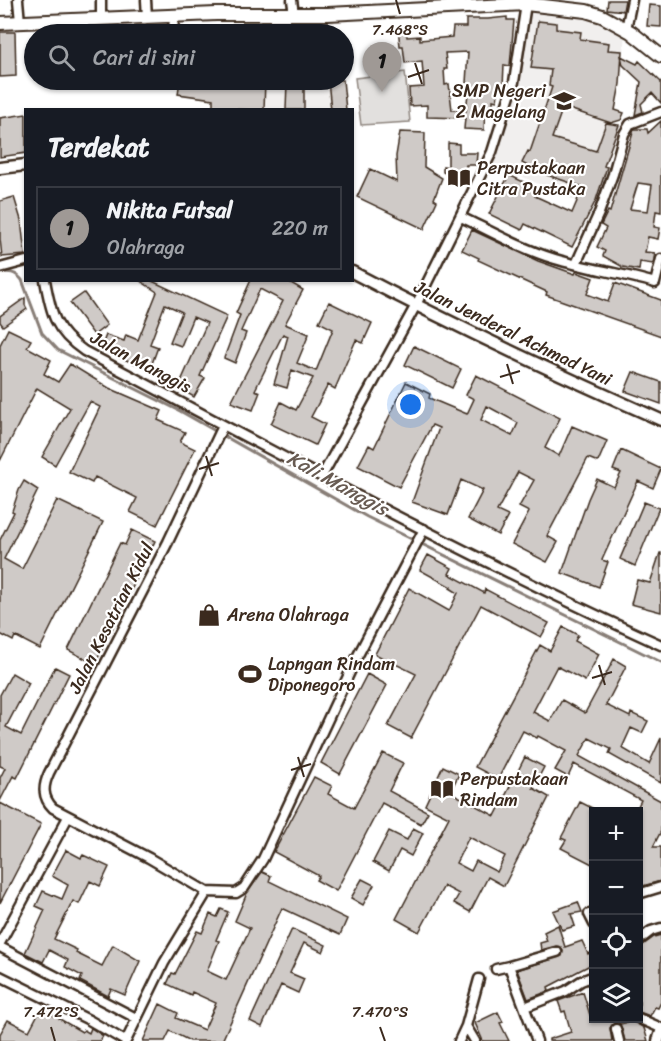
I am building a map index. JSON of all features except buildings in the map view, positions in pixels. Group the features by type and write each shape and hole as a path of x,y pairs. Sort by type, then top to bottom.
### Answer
{"main road":[{"path":"0,23 174,15 294,14 544,3 602,16 626,29 661,56"},
{"path":"0,168 24,165"},
{"name":"Jalan Jenderal Achmad Yani","path":"354,273 562,377 661,420"},
{"path":"658,1041 661,1030"}],"street":[{"path":"18,0 20,22"},
{"path":"101,0 101,19"},
{"path":"146,0 147,17"},
{"path":"292,0 294,14"},
{"path":"626,29 632,0"},
{"path":"322,476 416,305 492,152 514,82 526,4"},
{"path":"174,15 174,24"},
{"path":"576,264 606,194 624,134 630,124 661,112"},
{"path":"461,217 538,253 628,275 658,285 661,259"},
{"path":"0,268 24,262"},
{"name":"Jalan Manggis","path":"45,282 52,314 71,342 84,351 223,426 540,589 661,645"},
{"name":"Jalan Kesatrian Kidul","path":"207,892 149,858 68,817 48,802 44,790 46,781 168,542 223,426"},
{"path":"0,976 89,1020 125,1041 164,963 207,892 236,893 244,888 251,879 277,829 356,658 424,529"},
{"path":"68,817 0,945 136,1018"},
{"path":"643,893 661,887"},
{"path":"643,938 651,931 661,928"},
{"path":"496,969 557,952"},
{"path":"509,966 537,1041"},
{"path":"525,1007 566,991 589,978"},
{"path":"459,1041 466,1026 479,979"},
{"path":"643,1020 661,1030"},
{"path":"466,1026 475,1041"},
{"path":"616,1029 619,1041"}],"shaded area":[{"name":"SMP Negeri 2 Magelang","path":"529,10 580,14 595,19 625,35 613,132 590,207 489,162 510,110 519,75"},
{"path":"334,22 334,24 305,24"},
{"path":"405,72 410,122 361,125 355,78"},
{"path":"232,90 342,90 344,108 232,108"}],"waterway":[{"name":"Kali Manggis","path":"0,273 12,273 22,280 42,333 58,350 180,411 367,517 661,662"}],"place":[{"name":"Nikita Futsal","path":"382,92"},
{"name":"SMP Negeri 2 Magelang","path":"564,101"},
{"name":"Perpustakaan Citra Pustaka","path":"459,178"},
{"name":"Arena Olahraga","path":"209,615"},
{"name":"Lapngan Rindam Diponegoro","path":"250,674"},
{"name":"Perpustakaan Rindam","path":"442,789"}]}
